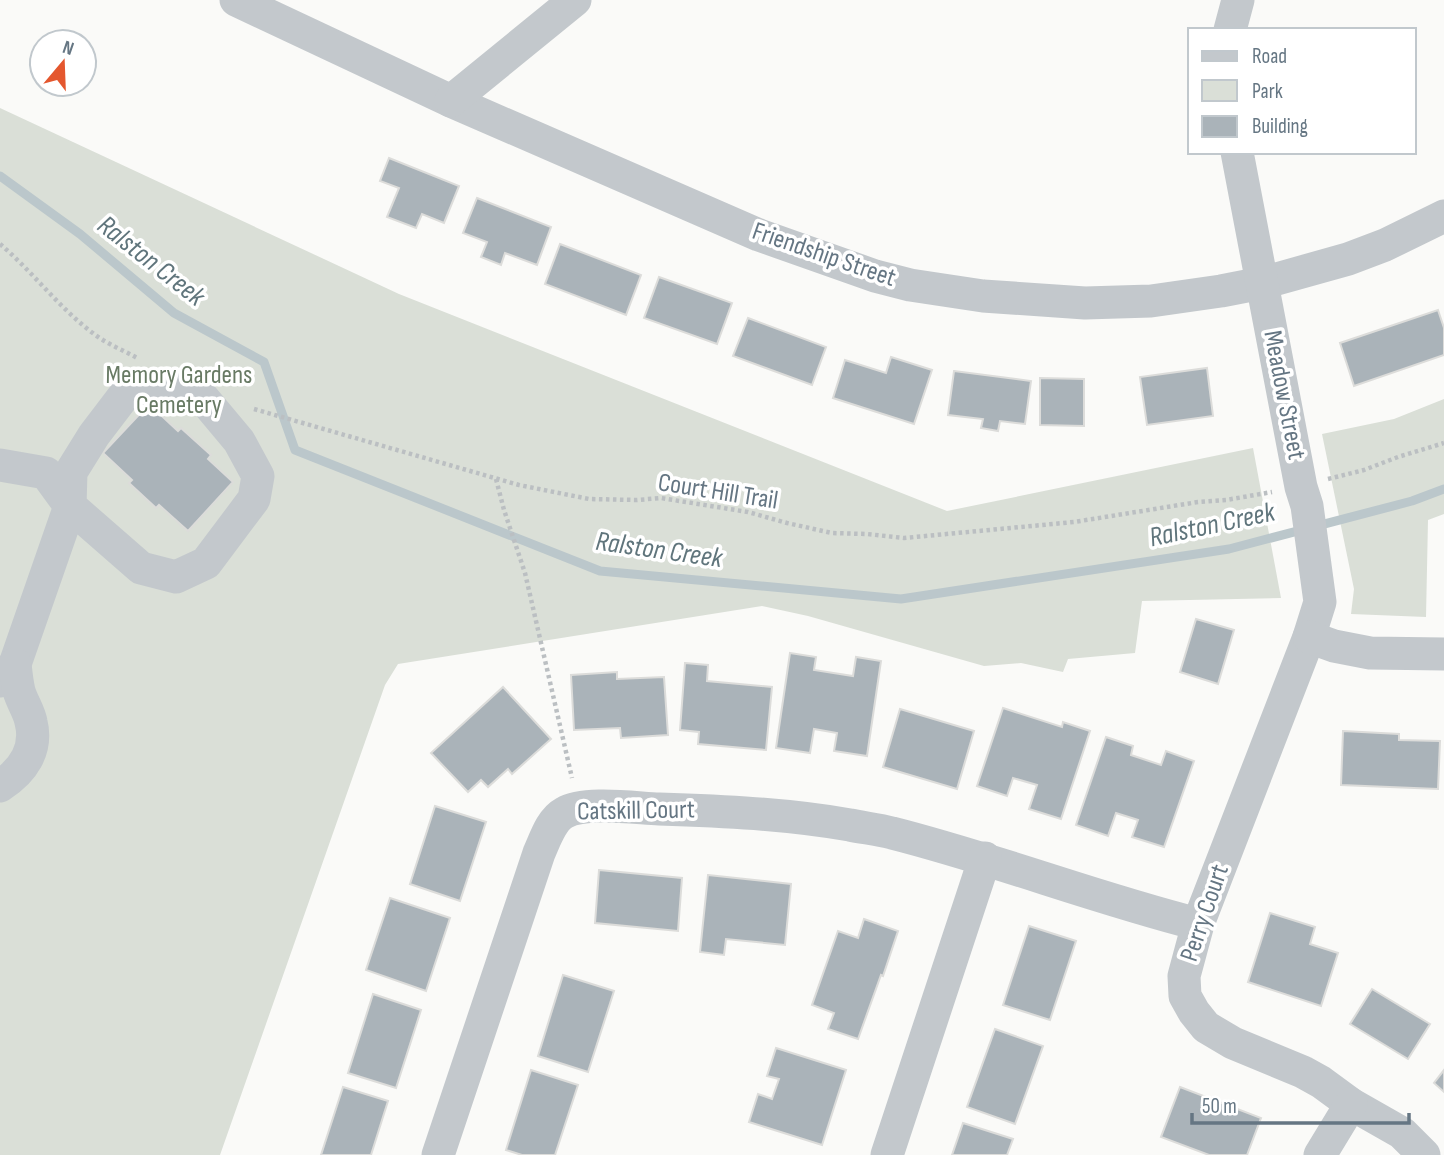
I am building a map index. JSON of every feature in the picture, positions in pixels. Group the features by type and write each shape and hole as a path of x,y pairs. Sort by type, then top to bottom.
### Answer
{"street":[{"name":"Friendship Street","path":"236,0 451,101 759,235 875,276 910,285 983,296 1085,303 1152,301 1262,283 1348,259 1385,245 1444,216"},
{"path":"451,101 575,0"},
{"path":"1231,28 1238,0"},
{"name":"Meadow Street","path":"1237,154 1304,496 1320,602 1309,637"},
{"path":"0,465 46,473 70,506 141,568 176,577 206,563 254,499 258,476 239,441 203,398 176,388 154,385 126,393 94,435 71,472 70,506 8,673 18,689 31,722 32,750 22,768 0,786"},
{"path":"1309,637 1334,646 1370,653 1444,654"},
{"name":"Perry Court","path":"1309,637 1198,924 1184,976 1185,996 1206,1027 1233,1043 1321,1082 1351,1104 1402,1133 1424,1155"},
{"name":"Catskill Court","path":"438,1155 539,853 562,814 576,808 718,811 808,818 889,832 985,858 1154,913 1198,924"},
{"path":"887,1155 985,858"},
{"path":"1320,1155 1351,1104"}],"path":[{"path":"0,244 59,305 96,336 140,359"},
{"name":"Court Hill Trail","path":"249,408 496,478 589,499 661,498 748,512 832,533 904,538 1074,522 1198,502 1304,496 1398,457 1444,443"},
{"path":"496,478 525,573 572,778"}],"green space":[{"name":"Memory Gardens Cemetery","path":"0,108 399,294 947,511 1253,448 1281,598 1142,601 1135,653 1068,659 1063,672 1021,663 984,666 808,616 762,606 398,664 385,685 220,1155 0,1155"},
{"path":"1444,399 1444,514 1428,520 1426,617 1351,614 1354,589 1322,434 1394,419"}],"building":[{"path":"389,158 459,186 444,223 422,214 416,228 387,217 399,188 380,181"},
{"path":"477,198 551,227 537,265 505,253 501,265 481,257 487,242 463,233"},
{"path":"560,244 641,275 626,315 545,284"},
{"path":"659,277 732,303 717,344 644,318"},
{"path":"1438,310 1444,328 1444,355 1354,386 1340,343"},
{"path":"748,318 826,347 812,385 733,356"},
{"path":"891,357 932,370 914,424 833,398 845,360 886,373"},
{"path":"1207,368 1213,416 1147,425 1140,377"},
{"path":"954,371 1031,381 1025,424 1000,421 998,431 981,428 983,419 948,415"},
{"path":"1040,378 1084,379 1084,426 1040,425"},
{"path":"149,404 178,431 181,428 211,455 208,459 233,482 188,531 159,505 156,508 129,483 132,480 103,453"},
{"path":"1196,619 1234,630 1218,684 1180,672"},
{"path":"790,653 816,657 814,670 853,676 856,657 881,661 867,756 834,751 837,733 814,729 810,753 776,748"},
{"path":"685,663 708,665 707,681 772,687 766,750 698,744 699,732 680,730"},
{"path":"617,672 617,679 664,677 668,735 621,738 620,728 574,730 571,675"},
{"path":"503,687 551,739 512,774 508,769 488,787 481,780 468,792 431,753"},
{"path":"1003,708 1062,727 1063,722 1090,731 1061,819 1029,809 1037,785 1013,778 1007,796 977,786"},
{"path":"900,709 974,731 957,789 883,767"},
{"path":"1343,731 1399,734 1399,740 1440,741 1438,789 1341,785"},
{"path":"1106,737 1133,746 1131,755 1161,765 1166,751 1194,761 1164,847 1132,837 1138,820 1116,813 1108,836 1076,825"},
{"path":"435,806 486,822 460,901 410,884"},
{"path":"599,870 682,878 678,931 595,923"},
{"path":"708,875 791,884 785,945 726,939 724,955 700,952"},
{"path":"390,898 450,918 426,991 366,970"},
{"path":"1270,913 1315,927 1310,944 1338,953 1321,1006 1248,982"},
{"path":"864,919 898,931 858,1039 828,1029 834,1013 812,1005 838,931 858,938"},
{"path":"1029,926 1076,941 1050,1020 1003,1005"},
{"path":"563,975 614,991 588,1072 538,1056"},
{"path":"1372,989 1430,1024 1408,1059 1350,1024"},
{"path":"373,994 421,1010 396,1088 348,1073"},
{"path":"995,1029 1043,1046 1015,1124 967,1107"},
{"path":"776,1048 846,1070 822,1145 749,1122 758,1094 772,1099 779,1079 767,1076"},
{"path":"531,1070 578,1085 555,1155 522,1155 506,1150"},
{"path":"1444,1070 1444,1092 1434,1083"},
{"path":"343,1087 388,1101 371,1155 321,1155"},
{"path":"1180,1087 1261,1118 1247,1155 1209,1155 1161,1137"},
{"path":"963,1123 1013,1139 1007,1155 952,1155"}],"waterway":[{"name":"Ralston Creek","path":"0,176 80,234 174,313 264,362 295,450 600,571 901,599 1229,549 1412,501 1444,489"}]}
